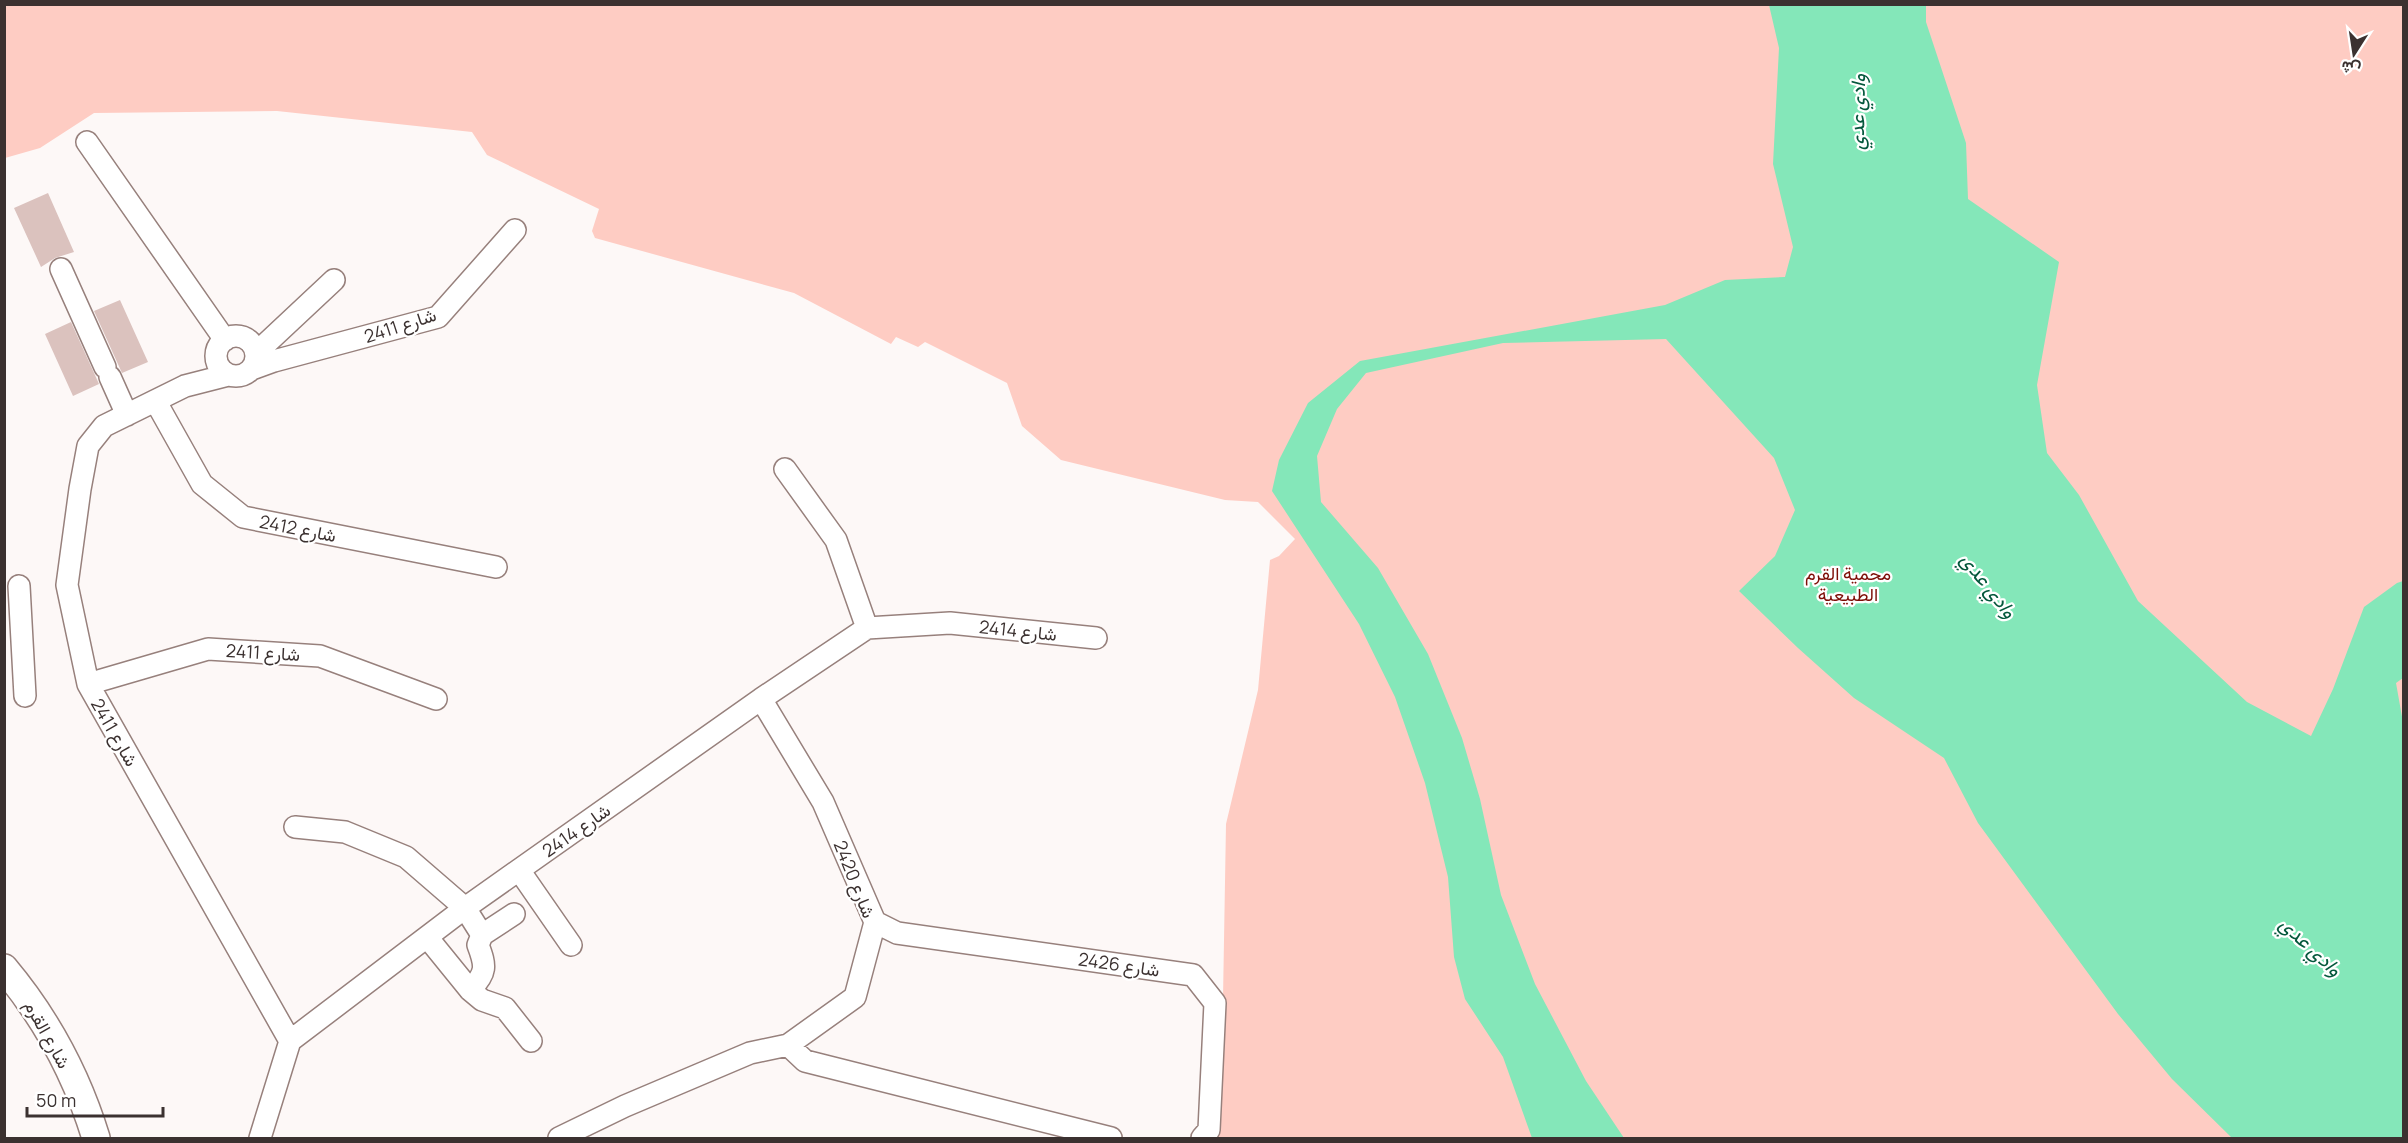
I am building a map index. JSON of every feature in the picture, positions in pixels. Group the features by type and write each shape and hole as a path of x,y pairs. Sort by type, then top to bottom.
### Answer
{"main road":[{"name":"شارع القرم","path":"4,968 26,994 55,1039 77,1087 96,1138"}],"street":[{"path":"87,142 225,340"},
{"name":"شارع 2411","path":"254,361 274,361 438,317 515,230"},
{"path":"61,269 127,415"},
{"path":"254,361 251,343 242,337 233,336 225,340 217,349 216,356 220,368 228,375 242,376 334,280"},
{"name":"شارع 2411","path":"228,375 185,386 104,426 88,446 68,585 88,684 290,1041"},
{"name":"2412 شارع","path":"156,402 202,484 243,517 496,567"},
{"path":"785,469 836,540 867,628"},
{"path":"19,586 25,696"},
{"name":"2414 شارع","path":"290,1041 465,908 761,699 867,628 950,623 1096,638"},
{"name":"2411 شارع","path":"88,684 208,649 320,656 436,699"},
{"name":"2420 شارع","path":"560,1138 625,1106 750,1053 788,1045 855,997 875,922 823,802 761,699"},
{"path":"295,827 345,832 406,857 465,908 482,935"},
{"path":"519,870 571,945"},
{"path":"470,990 482,978 484,962 478,945 482,935 514,914"},
{"name":"2426 شارع","path":"875,922 897,933 1192,975 1215,1003 1209,1130 1202,1138"},
{"path":"427,937 470,990 482,1000 505,1008 531,1041"},
{"path":"260,1138 290,1041"},
{"path":"788,1045 805,1061 1111,1138"}],"green space":[{"name":"محمية القرم الطبيعية","path":"4,5 2403,5 2403,1138 1215,1138 1219,1130 1221,1115 1226,824 1258,690 1270,560 1279,556 1295,539 1258,502 1225,500 1061,460 1022,426 1007,383 925,342 918,347 896,337 891,344 794,293 595,238 592,231 599,209 487,155 472,132 277,111 94,113 40,148 5,158"}],"water":[{"name":"وادي عدي","path":"1769,5 1926,5 1926,22 1966,143 1968,199 2059,262 2037,385 2047,453 2079,495 2138,601 2247,702 2311,736 2333,689 2364,607 2403,581 2403,678 2396,683 2404,728 2403,1138 2232,1138 2172,1079 2118,1014 1978,823 1944,758 1854,698 1739,591 1775,556 1795,510 1774,458 1666,339 1503,343 1366,373 1337,409 1317,456 1321,502 1378,568 1428,654 1462,738 1480,799 1501,895 1535,984 1586,1081 1624,1138 1532,1138 1503,1057 1465,999 1454,957 1448,877 1425,783 1395,697 1359,624 1272,491 1279,460 1308,403 1360,361 1665,305 1725,280 1785,277 1793,247 1773,164 1779,48"}],"building":[{"path":"48,193 74,252 55,258 41,267 14,208"},
{"path":"120,300 148,362 122,373 94,311"},
{"path":"71,322 99,384 73,396 45,334"}]}
